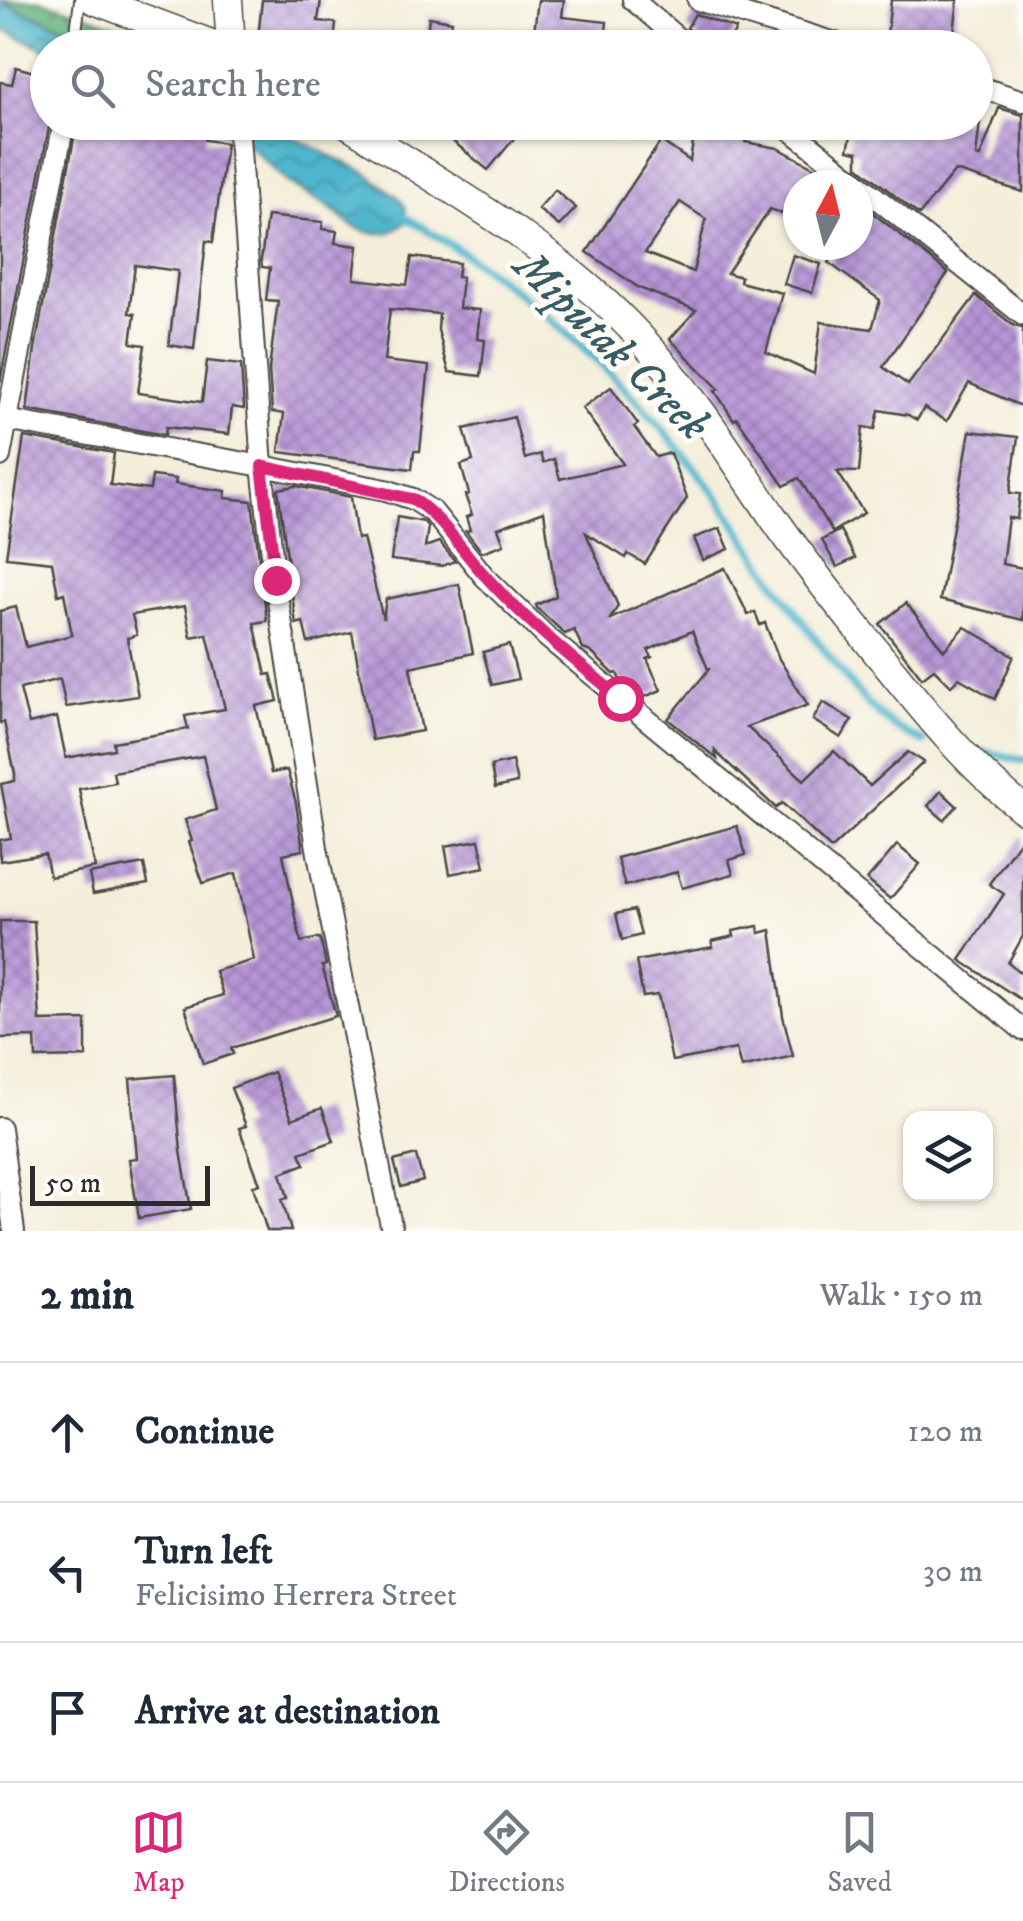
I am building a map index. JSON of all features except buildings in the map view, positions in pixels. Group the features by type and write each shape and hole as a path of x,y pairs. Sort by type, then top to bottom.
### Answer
{"main road":[{"path":"94,0 174,30"},
{"path":"228,0 230,30"},
{"path":"372,140 540,250 593,292 638,336 710,422 776,522 944,735 983,778 1023,810"}],"street":[{"path":"632,0 667,30"},
{"path":"698,0 794,30"},
{"path":"993,91 1023,101"},
{"path":"0,456 3,420 60,140"},
{"path":"240,140 262,466 276,580 318,854 392,1231"},
{"path":"804,140 1023,315"},
{"path":"3,420 262,466 386,490 413,499 433,512 484,576 548,638 1023,1030"},
{"path":"0,1128 14,1231"}],"lane":[{"path":"76,30 80,0"}],"green space":[{"path":"0,0 41,0 132,30 71,30"}],"water":[{"path":"0,1 71,30 30,30 30,42 0,28"},
{"path":"236,140 299,140 365,172 398,197 406,208 404,224 388,233 371,233 352,226 288,183 254,150"}],"waterway":[{"name":"Miputak Creek","path":"399,214 507,285 610,373 712,489 799,616 857,692 893,726 924,742"},
{"name":"Miputak Creek","path":"985,752 1023,760"}],"route":[{"path":"276,580 262,466 386,490 413,499 433,512 484,576 548,638 620,698"}]}
